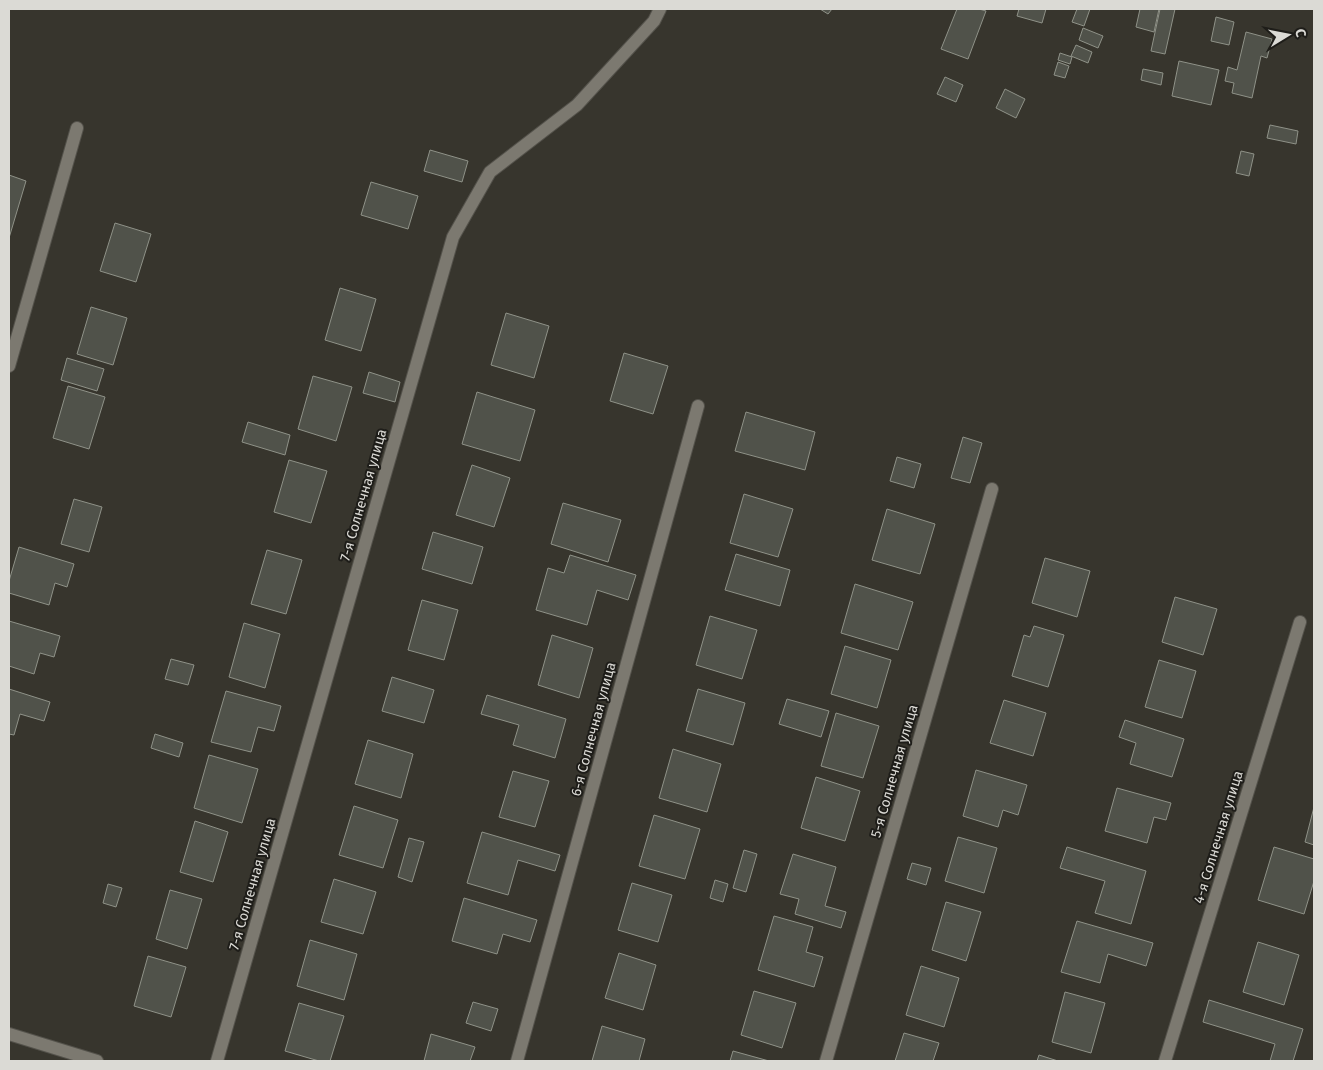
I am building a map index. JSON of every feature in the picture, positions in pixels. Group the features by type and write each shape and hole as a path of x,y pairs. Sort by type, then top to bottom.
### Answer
{"street":[{"name":"7-я Солнечная улица","path":"217,1061 453,237 490,172 577,105 654,21 660,9"},
{"path":"9,366 77,128"},
{"name":"6-я Солнечная улица","path":"517,1061 698,406"},
{"name":"5-я Солнечная улица","path":"826,1061 992,489"},
{"name":"4-я Солнечная улица","path":"1165,1061 1300,622"},
{"path":"9,1034 97,1061"}],"building":[{"path":"820,9 832,9 828,14"},
{"path":"957,9 979,9 986,11 968,59 941,49"},
{"path":"1019,9 1046,9 1042,23 1017,16"},
{"path":"1077,9 1090,9 1084,26 1072,22"},
{"path":"1140,9 1159,9 1154,32 1136,27"},
{"path":"1160,9 1175,9 1165,54 1151,51"},
{"path":"1216,17 1234,22 1229,45 1211,41"},
{"path":"1083,28 1103,36 1098,48 1079,40"},
{"path":"1246,32 1272,39 1267,58 1261,56 1252,98 1232,93 1234,83 1225,81 1228,67 1237,70"},
{"path":"1076,45 1092,52 1088,63 1071,56"},
{"path":"1060,53 1072,57 1070,64 1058,60"},
{"path":"1179,61 1219,70 1211,105 1172,96"},
{"path":"1058,62 1069,66 1065,78 1054,75"},
{"path":"1143,69 1163,73 1161,85 1141,80"},
{"path":"945,77 963,85 956,102 937,94"},
{"path":"1005,89 1025,99 1016,118 996,108"},
{"path":"1270,125 1298,131 1296,144 1267,138"},
{"path":"430,150 468,161 462,182 424,171"},
{"path":"1241,151 1254,154 1249,176 1236,173"},
{"path":"9,175 26,181 9,238"},
{"path":"371,182 418,196 408,229 361,215"},
{"path":"115,223 151,234 136,282 100,271"},
{"path":"340,288 376,299 361,351 325,340"},
{"path":"91,307 127,318 113,365 77,354"},
{"path":"506,313 549,326 534,378 491,365"},
{"path":"624,353 668,366 653,414 610,401"},
{"path":"67,358 104,369 97,391 61,380"},
{"path":"369,372 400,382 395,402 363,393"},
{"path":"313,376 352,387 336,441 298,429"},
{"path":"68,386 105,397 89,449 53,438"},
{"path":"477,392 535,410 520,461 462,444"},
{"path":"746,412 815,432 805,470 735,451"},
{"path":"248,422 290,435 285,455 242,442"},
{"path":"963,437 982,443 970,483 951,478"},
{"path":"897,457 921,464 914,488 890,481"},
{"path":"289,460 327,471 311,523 274,512"},
{"path":"472,465 510,478 494,527 456,515"},
{"path":"744,494 793,509 778,557 730,543"},
{"path":"74,499 102,507 89,552 61,544"},
{"path":"563,503 621,520 608,562 551,544"},
{"path":"887,509 935,524 920,574 872,560"},
{"path":"433,532 483,547 472,584 422,569"},
{"path":"19,547 74,564 67,587 55,583 49,605 9,593 9,581"},
{"path":"267,550 302,560 286,614 251,604"},
{"path":"736,554 790,570 780,606 725,590"},
{"path":"570,555 636,575 628,600 597,590 587,625 536,610 548,568 564,573"},
{"path":"1045,558 1090,571 1077,617 1032,603"},
{"path":"855,584 913,602 898,650 841,633"},
{"path":"1175,597 1217,609 1203,655 1162,642"},
{"path":"422,600 458,610 444,660 408,650"},
{"path":"710,616 757,630 742,679 696,665"},
{"path":"9,621 60,636 54,657 40,653 34,674 9,666"},
{"path":"244,623 280,634 265,688 229,677"},
{"path":"1034,626 1064,635 1048,687 1012,676 1024,635 1030,637"},
{"path":"552,635 593,648 579,698 538,685"},
{"path":"845,646 891,660 877,708 831,694"},
{"path":"171,659 194,665 188,685 165,679"},
{"path":"1159,660 1196,671 1182,718 1145,707"},
{"path":"392,677 434,690 424,723 382,711"},
{"path":"9,689 50,702 44,721 20,714 14,735 9,734"},
{"path":"698,689 745,703 733,745 686,731"},
{"path":"226,691 281,706 274,731 258,727 251,752 211,742"},
{"path":"487,695 566,719 555,758 513,745 519,725 481,714"},
{"path":"787,699 829,711 821,737 779,724"},
{"path":"1004,700 1046,713 1033,756 990,743"},
{"path":"836,713 879,726 863,778 821,766"},
{"path":"1125,720 1184,739 1172,777 1130,764 1136,743 1119,737"},
{"path":"155,734 183,743 179,757 151,748"},
{"path":"368,740 413,754 401,798 355,784"},
{"path":"673,749 721,764 707,812 659,798"},
{"path":"209,755 258,769 242,823 194,808"},
{"path":"976,770 1027,785 1018,815 1003,810 998,827 963,816"},
{"path":"513,771 549,781 535,827 499,817"},
{"path":"816,777 860,791 845,841 801,828"},
{"path":"1117,788 1171,803 1166,820 1154,817 1147,843 1105,831"},
{"path":"354,806 398,820 383,868 339,855"},
{"path":"1314,807 1314,845 1305,842"},
{"path":"654,815 700,829 685,879 639,866"},
{"path":"195,821 228,832 213,882 180,872"},
{"path":"482,832 560,855 555,871 518,860 508,895 467,883"},
{"path":"958,837 997,848 984,893 945,881"},
{"path":"409,838 424,842 412,882 398,877"},
{"path":"1067,847 1146,871 1131,924 1095,913 1105,881 1060,868"},
{"path":"1274,847 1314,859 1314,881 1304,914 1258,900"},
{"path":"744,850 757,854 746,892 733,888"},
{"path":"793,854 836,867 825,906 846,912 841,928 795,914 799,899 780,894"},
{"path":"912,863 931,868 926,885 907,879"},
{"path":"334,879 376,892 363,934 321,922"},
{"path":"715,880 728,884 723,902 710,898"},
{"path":"632,883 672,895 658,942 618,930"},
{"path":"108,884 122,888 116,907 103,903"},
{"path":"170,890 202,899 187,949 156,939"},
{"path":"464,898 537,920 530,942 503,934 497,954 452,941"},
{"path":"946,902 981,912 966,961 932,950"},
{"path":"774,916 813,927 806,952 823,957 814,987 758,970"},
{"path":"1077,921 1153,943 1146,966 1108,954 1100,983 1061,972"},
{"path":"310,940 357,954 344,1000 297,986"},
{"path":"1258,942 1299,955 1284,1005 1243,992"},
{"path":"619,953 656,965 643,1010 605,998"},
{"path":"148,956 186,967 171,1017 134,1006"},
{"path":"921,966 959,978 944,1027 906,1015"},
{"path":"754,991 796,1003 782,1048 741,1035"},
{"path":"1065,992 1105,1003 1091,1053 1052,1042"},
{"path":"1209,1000 1303,1029 1293,1061 1270,1061 1275,1044 1203,1022"},
{"path":"473,1002 498,1009 491,1031 466,1023"},
{"path":"299,1003 344,1016 330,1061 319,1061 285,1051"},
{"path":"602,1026 645,1039 639,1061 592,1061"},
{"path":"904,1033 939,1043 933,1061 895,1061"},
{"path":"431,1034 475,1047 470,1061 424,1061"},
{"path":"733,1051 769,1061 730,1061"},
{"path":"1039,1055 1058,1061 1037,1061"}]}
